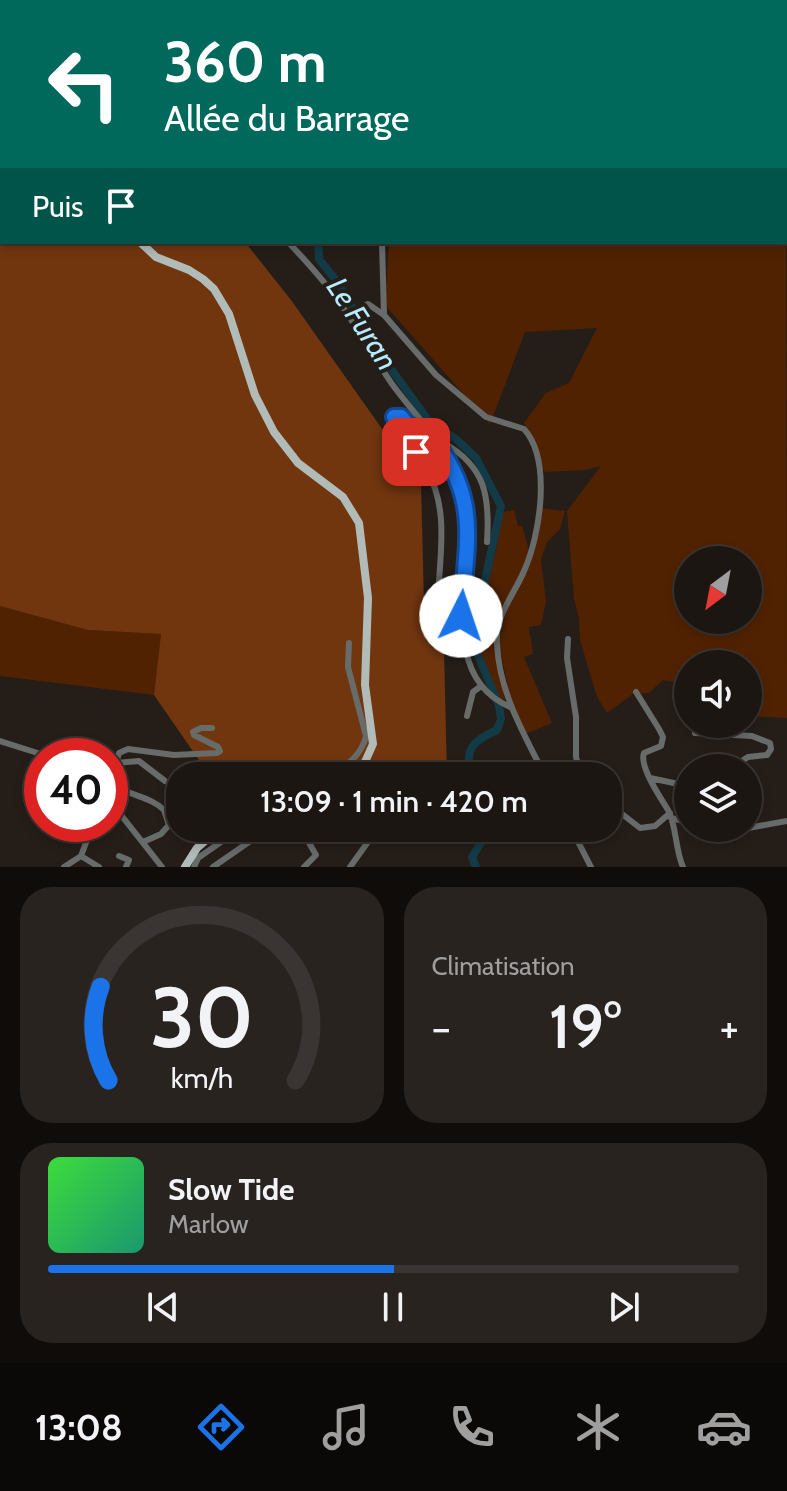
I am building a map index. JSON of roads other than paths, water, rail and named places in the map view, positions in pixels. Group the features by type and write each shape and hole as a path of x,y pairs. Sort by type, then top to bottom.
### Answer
{"main road":[{"path":"142,244 156,257 189,270 214,289 229,314 255,395 274,432 298,463 343,497 359,523 368,598 365,685 373,744 365,762"},
{"path":"185,867 204,842"}],"street":[{"path":"290,244 349,313 393,384 451,464 465,500 467,525 461,616 469,664 481,686 495,701 506,706"},
{"path":"382,244 384,315"},
{"path":"349,313 368,304 384,315 436,375 486,417 524,429 536,449 541,473 531,551 524,572 505,604 497,643 506,706 537,762"},
{"path":"427,430 422,432 401,417 394,417 439,494 442,528 438,597"},
{"path":"438,444 444,443 468,459 481,478 487,501 487,542"},
{"path":"568,639 567,658 576,717 577,762"},
{"path":"349,643 348,667 366,736 364,746 351,762"},
{"path":"467,716 473,692 481,686"},
{"path":"636,692 663,737 661,746 641,754 670,816 683,867"},
{"path":"128,750 174,755 217,753 220,751 218,747 193,732 212,728"},
{"path":"757,738 770,743 771,749 767,755 762,756"},
{"path":"1,743 24,750"},
{"path":"128,763 139,761 165,781"},
{"path":"650,778 674,783"},
{"path":"128,792 164,810 169,825 161,834 143,842"},
{"path":"622,814 640,828 655,826 670,816"},
{"path":"670,816 674,817"},
{"path":"762,825 787,821"},
{"path":"128,823 162,867"},
{"path":"64,867 81,856 86,842"},
{"path":"194,867 198,858 221,842"},
{"path":"213,867 249,842"},
{"path":"304,867 316,855 309,842"},
{"path":"350,867 368,842"},
{"path":"578,842 591,867"},
{"path":"81,856 99,867"},
{"path":"119,856 129,860 126,867"}],"waterway":[{"name":"Le Furan","path":"318,244 319,259 338,283 378,351 428,420 476,458 501,506 472,641 499,705 501,719 497,730 472,747 469,762"},
{"name":"Le Furan","path":"476,867 472,857 481,842"}]}
